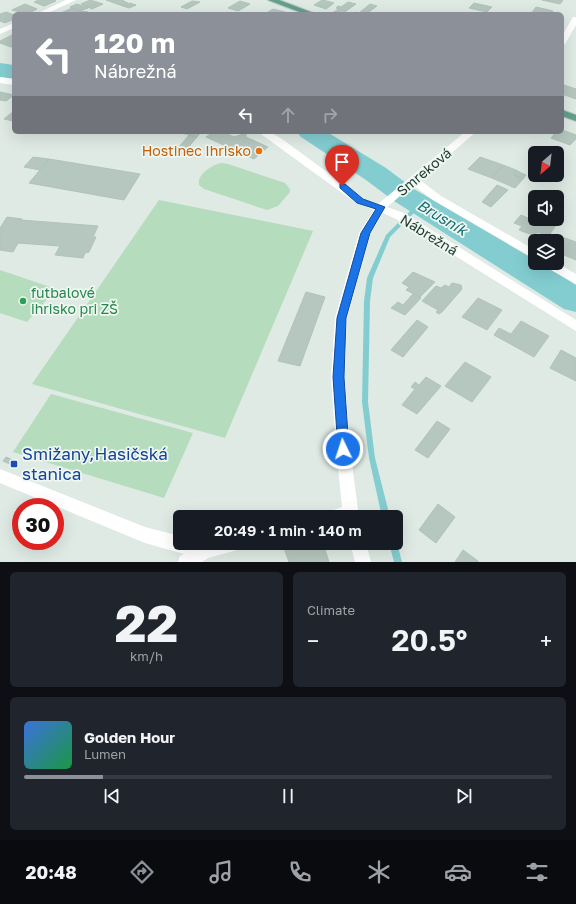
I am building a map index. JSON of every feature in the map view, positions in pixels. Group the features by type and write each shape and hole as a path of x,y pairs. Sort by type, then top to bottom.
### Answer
{"main road":[{"path":"272,0 305,12"},
{"path":"564,113 576,118"}],"street":[{"path":"45,12 72,0"},
{"path":"564,39 576,19"},
{"path":"0,32 12,27"},
{"path":"0,80 12,82"},
{"name":"Nábrežná","path":"267,134 279,140 360,201 381,207 405,220 576,326"},
{"name":"Smreková","path":"350,510 338,377 341,318 365,233 381,207 469,134"},
{"path":"410,184 437,198 528,252"},
{"path":"560,270 576,280"},
{"path":"0,476 145,535 205,551"},
{"path":"186,562 209,550"},
{"path":"360,550 363,562"}],"green space":[{"path":"221,163 285,183 290,189 290,192 278,206 267,210 204,189 199,185 200,177 206,171"},
{"path":"159,200 313,231 225,438 32,384"},
{"name":"futbalové ihrisko pri ZŠ","path":"0,270 56,289 27,322 0,313"},
{"path":"51,394 193,433 164,498 13,452"}],"building":[{"path":"39,0 56,1 44,6 34,2"},
{"path":"90,0 103,4 92,9 81,4"},
{"path":"106,0 124,0 123,1 128,3 123,6"},
{"path":"322,0 334,3 326,9 314,5"},
{"path":"542,0 563,0 560,4"},
{"path":"192,1 200,2 187,9 181,7"},
{"path":"240,1 250,4 238,11 228,8"},
{"path":"348,2 356,4 345,12 334,12 339,9 336,8 338,6 341,7"},
{"path":"130,3 136,5 129,8 123,6"},
{"path":"474,3 492,7 487,12 469,8"},
{"path":"25,4 37,9 31,12 20,12 12,10"},
{"path":"77,4 88,8 80,11 70,7"},
{"path":"370,4 377,6 369,12 360,12"},
{"path":"536,7 553,11 552,12 532,12"},
{"path":"72,8 88,12 63,12"},
{"path":"273,9 285,12 268,12"},
{"path":"6,12 12,14 12,20 5,23 0,21 0,14"},
{"path":"12,35 12,47 0,43 0,41"},
{"path":"564,85 576,89 576,99 564,95"},
{"path":"0,92 12,95 12,96 6,101 0,100"},
{"path":"12,113 12,121 4,119"},
{"path":"564,131 576,135 576,139 570,145 551,138 554,134 564,134"},
{"path":"186,134 199,134 197,137"},
{"path":"210,134 227,134 234,137 246,134 246,137 268,147 254,159 206,137"},
{"path":"189,135 197,137 182,155 174,153"},
{"path":"33,157 49,159 40,170 24,167"},
{"path":"480,157 503,165 492,178 468,169"},
{"path":"49,159 140,174 124,200 29,183"},
{"path":"503,165 516,170 513,174 523,179 515,188 492,178"},
{"path":"516,170 526,175 523,179 513,174"},
{"path":"497,185 508,190 491,207 482,202"},
{"path":"521,215 528,218 528,226 555,226 550,234 542,234 538,232 536,234 530,234 519,230 522,226 514,223"},
{"path":"7,217 22,219 21,220 98,226 93,237 96,237 89,252 85,253 83,258 55,255 60,246 18,243 13,252 0,250 0,228"},
{"path":"564,238 576,242 576,260 564,255"},
{"path":"413,272 435,282 420,297 406,290 409,287 402,283"},
{"path":"452,283 461,285 462,289 439,314 436,312 438,310 422,301 436,286 441,288 445,285 449,287"},
{"path":"306,292 325,297 300,366 278,361"},
{"path":"413,294 421,298 405,315 391,308 398,302 403,305"},
{"path":"478,298 502,310 487,330 462,317"},
{"path":"417,320 428,327 403,357 391,350"},
{"path":"521,321 549,336 534,357 494,335 499,328 511,334"},
{"path":"561,350 576,358 576,381 550,368"},
{"path":"465,362 491,377 472,402 445,386"},
{"path":"426,377 441,386 417,414 402,405 415,389 411,387 415,382 419,385"},
{"path":"437,421 450,429 428,458 415,450"},
{"path":"6,457 15,461 12,465 3,461"},
{"path":"438,504 455,517 436,543 419,530"},
{"path":"285,550 325,550 329,562 289,562"},
{"path":"463,550 478,561 478,562 455,562"}],"waterway":[{"name":"Brusník","path":"0,70 12,72"},
{"name":"Brusník","path":"313,134 376,174 404,195 576,300"},
{"path":"384,510 372,458 365,402 367,301 370,278 388,236 412,212 425,208"},
{"path":"395,550 398,562"}],"place":[{"name":"Hostinec Ihrisko","path":"259,151"},
{"name":"futbalové ihrisko pri ZŠ","path":"23,301"},
{"name":"Smižany,Hasičská stanica","path":"14,464"}],"route":[{"path":"342,186 360,201 381,207 365,233 341,318 338,377 343,449"}]}
